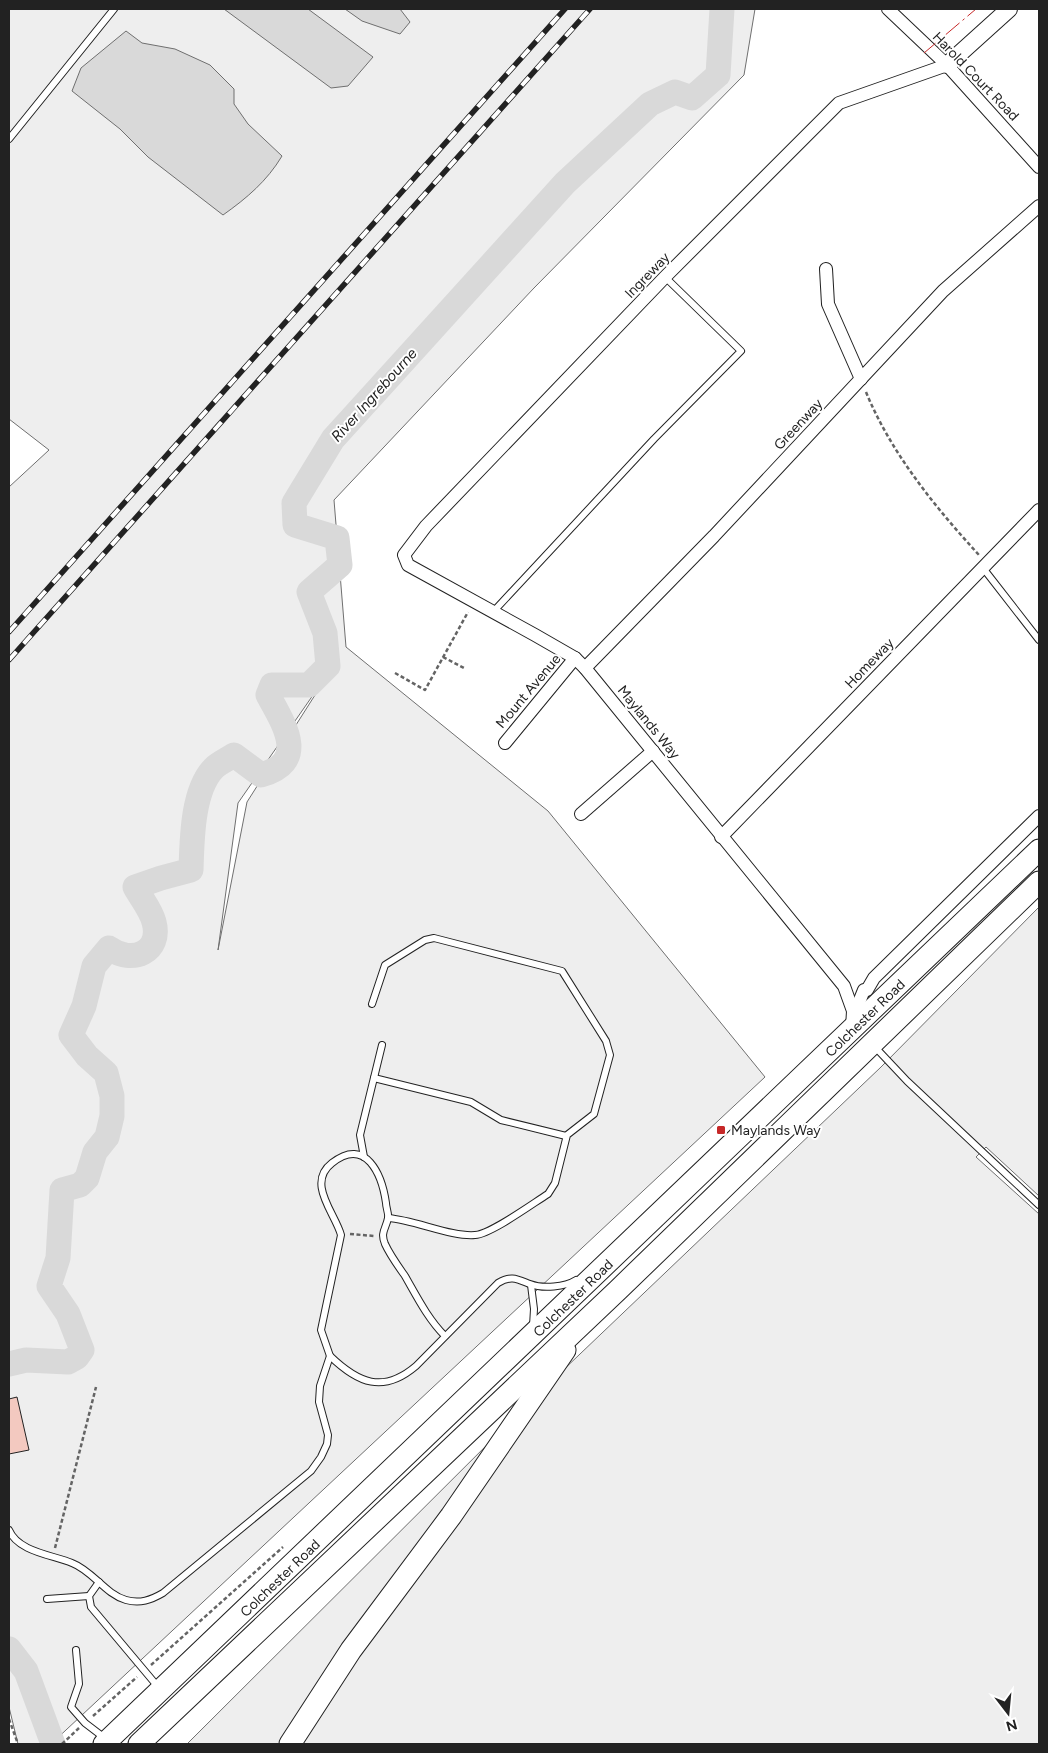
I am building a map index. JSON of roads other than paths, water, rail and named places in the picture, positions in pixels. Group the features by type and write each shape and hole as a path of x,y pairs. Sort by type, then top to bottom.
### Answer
{"highway":[{"name":"Colchester Road","path":"103,1743 161,1691 533,1336 852,1025 904,981 1039,850"},
{"name":"Colchester Road","path":"139,1744 872,1045 1039,882"},
{"path":"290,1744 352,1650 451,1516 551,1373 582,1322"}],"street":[{"name":"Harold Court Road","path":"888,9 947,64 1039,167"},
{"path":"947,64 1009,9"},
{"name":"Ingreway","path":"404,556 426,526 665,276 839,103 947,64"},
{"name":"Greenway","path":"585,668 714,536 943,291 1039,206"},
{"path":"826,269 828,304 861,379"},
{"name":"Homeway","path":"721,836 1039,510"},
{"name":"Maylands Way","path":"404,556 408,565 575,658 585,668 844,986 850,1001 852,1025"},
{"name":"Mount Avenue","path":"505,743 575,658"},
{"path":"581,814 653,750"},
{"name":"Colchester Road","path":"852,1025 866,990 874,978 1039,816"},
{"path":"844,986 853,990 866,990 904,981"}],"lane":[{"path":"9,138 114,9"},
{"path":"493,612 654,440 741,351 665,276"},
{"path":"985,565 1039,640"},
{"path":"372,1004 385,965 430,938 562,971 606,1041 610,1055 598,1106 594,1114 571,1130 566,1136 552,1189 487,1232 473,1235 402,1219 388,1218"},
{"path":"364,1157 360,1135 382,1045"},
{"path":"872,1045 914,1088 1039,1205"},
{"path":"374,1078 471,1102 501,1120 566,1136"},
{"path":"445,1336 431,1320 383,1238 383,1228 388,1218 380,1179 372,1162 364,1157 351,1154 336,1160 328,1166 322,1177 321,1189 324,1200 337,1222 341,1235 321,1330 330,1356 346,1371 359,1378 374,1382 388,1382 405,1375 445,1336 498,1283 514,1278 522,1279 531,1285 563,1287 586,1272"},
{"path":"607,1252 657,1216"},
{"path":"531,1285 534,1309 533,1336"},
{"path":"9,1530 11,1536 22,1545 74,1564 126,1600 150,1600 163,1593 310,1471 322,1457 328,1435 318,1402 320,1386 330,1356"},
{"path":"89,1596 99,1582"},
{"path":"89,1596 92,1607 161,1691"},
{"path":"47,1599 89,1596"},
{"path":"76,1650 79,1684 70,1707 103,1743"}],"waterway":[{"name":"River Ingrebourne","path":"9,1364 26,1360 68,1362 77,1357 82,1350 68,1314 49,1286 58,1258 62,1190 80,1185 87,1178 95,1152 107,1137 112,1116 112,1096 106,1073 87,1056 71,1035 84,1006 94,966 109,948 118,953 135,955 143,953 154,941 153,918 135,887 191,870 197,802 201,789 214,768 234,755 261,775 276,769 285,761 289,752 288,741 280,718 268,695 272,685 309,685 328,666 325,633 309,592 340,565 337,538 295,525 294,503 333,439 565,183 650,104 675,92 692,98 718,75 722,9"},
{"name":"River Ingrebourne","path":"9,1649 26,1671 53,1744"}],"railway":[{"path":"9,632 565,9"},
{"path":"9,660 590,9"}],"place":[{"name":"Maylands Way","path":"721,1130"}]}
